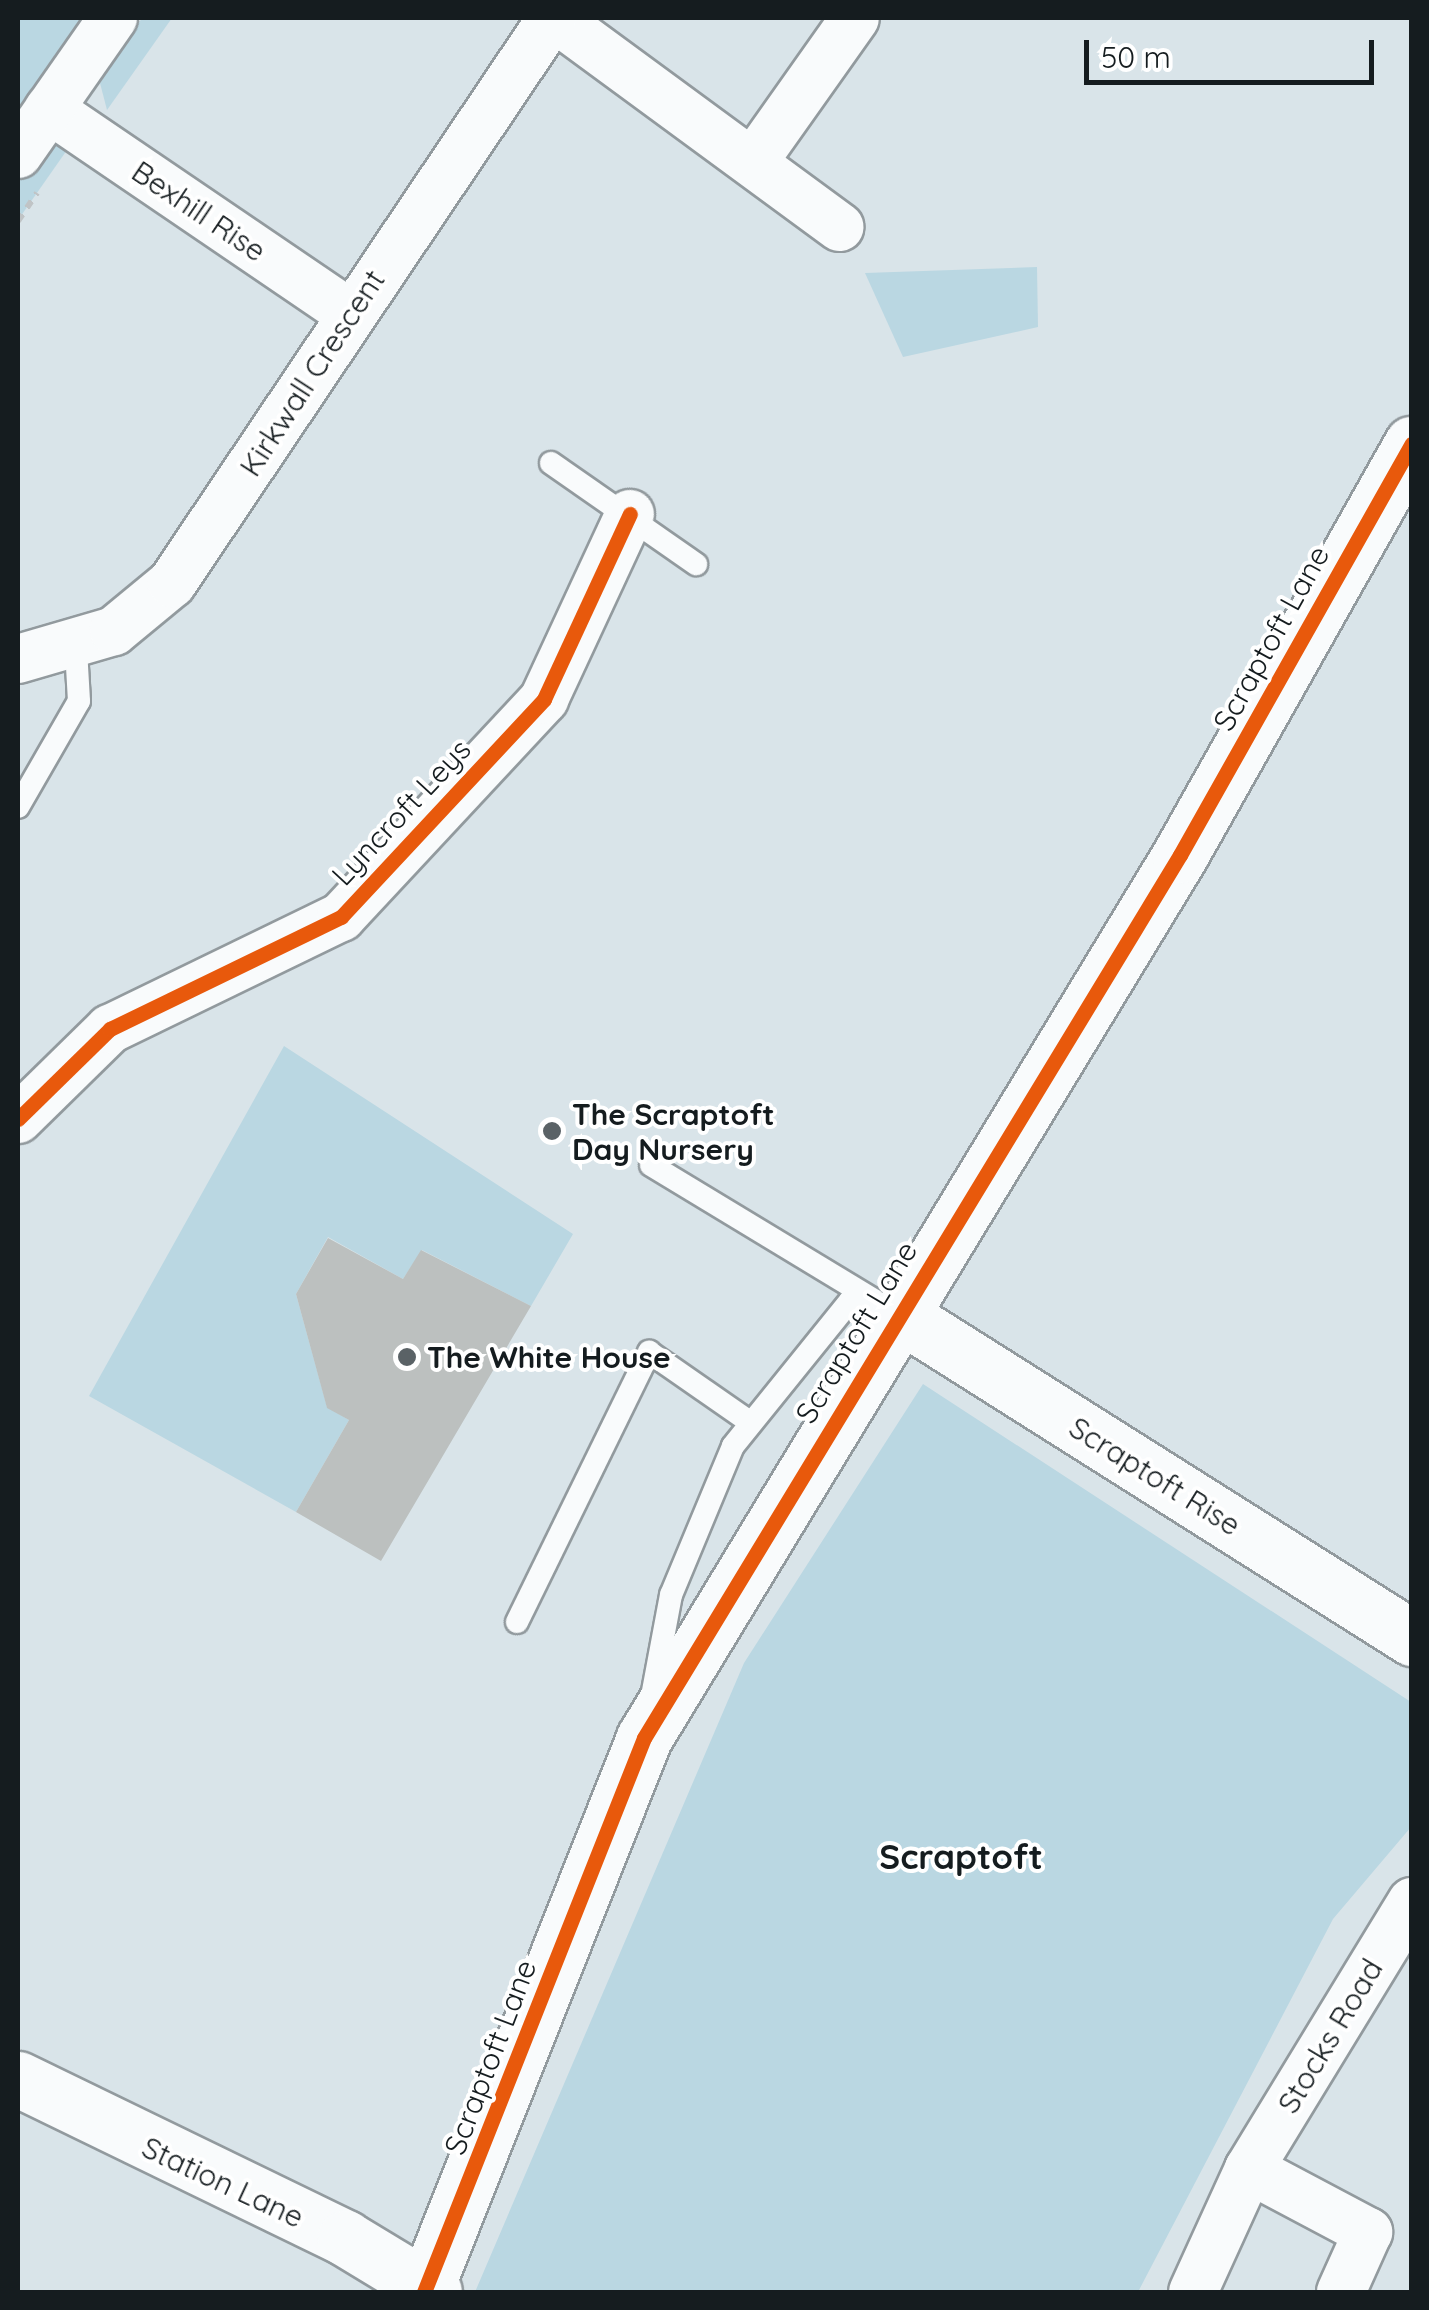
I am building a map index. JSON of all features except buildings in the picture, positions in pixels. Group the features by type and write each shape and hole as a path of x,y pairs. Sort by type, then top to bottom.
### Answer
{"street":[{"path":"18,154 113,18"},
{"path":"553,18 756,158 839,227"},
{"name":"Kirkwall Crescent","path":"18,659 76,649 147,609 172,582 349,313 553,18"},
{"path":"756,158 855,18"},
{"name":"Bexhill Rise","path":"49,109 349,313"},
{"name":"Scraptoft Lane","path":"429,2291 644,1738 890,1309 1180,856 1412,444"},
{"name":"Lyncroft Leys","path":"18,1120 110,1029 341,917 544,700 630,514"},
{"name":"Scraptoft Rise","path":"890,1309 1412,1638"},
{"name":"Stocks Road","path":"1193,2292 1249,2169 1412,1902"},
{"name":"Station Lane","path":"18,2079 429,2291"},
{"path":"1249,2169 1368,2232 1341,2292"}],"lane":[{"path":"552,463 630,514 696,564"},
{"path":"18,807 79,701 76,649"},
{"path":"651,1166 890,1309"},
{"path":"644,1738 672,1595 733,1446 850,1301 890,1309"},
{"path":"517,1622 649,1352 752,1423"}],"shaded area":[{"path":"18,18 98,18 18,128"},
{"path":"142,18 172,18 107,110 100,83"},
{"path":"81,130 18,220 18,159"},
{"path":"1037,267 1038,327 903,357 865,273"},
{"path":"284,1046 573,1234 531,1306 422,1250 403,1279 328,1237 296,1294 327,1407 349,1420 296,1512 89,1396"},
{"path":"923,1384 1411,1702 1411,1827 1333,1919 1138,2292 475,2292 744,1663"}],"cycle path":[{"path":"424,2292 644,1738 1180,855 1412,444"},
{"path":"18,1119 110,1029 341,917 544,699 630,514"}],"place":[{"name":"The Scraptoft Day Nursery","path":"552,1131"},
{"name":"The White House","path":"407,1357"}],"district":[{"name":"Scraptoft","path":"961,1856"}]}
